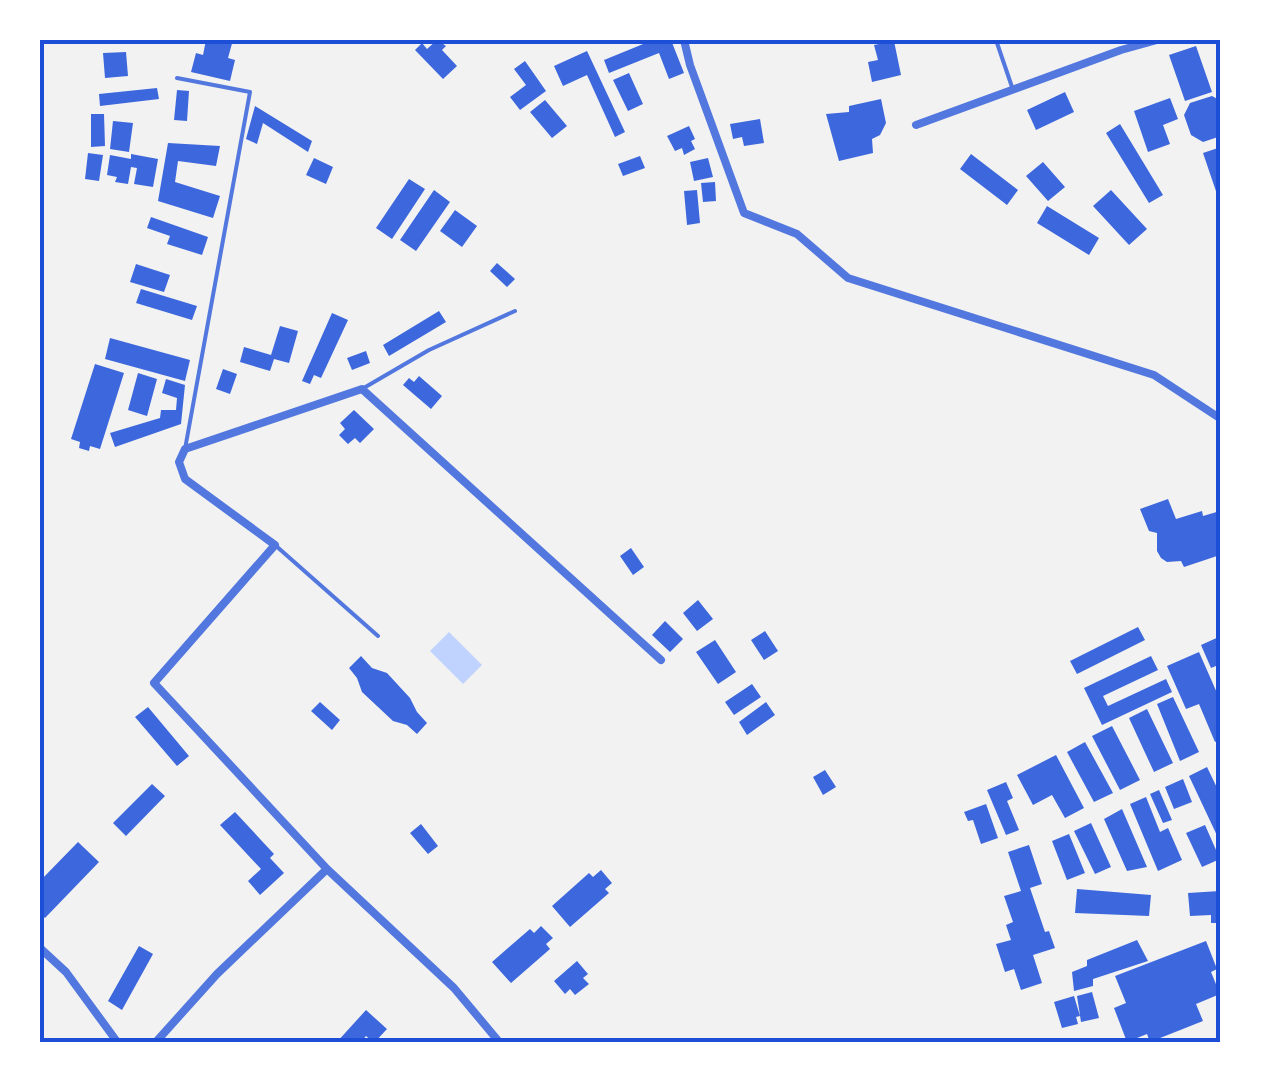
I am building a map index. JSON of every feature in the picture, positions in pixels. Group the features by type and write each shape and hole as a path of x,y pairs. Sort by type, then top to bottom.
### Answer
{"street":[{"path":"684,40 744,213 798,234 848,278 1154,375 1221,419"},
{"path":"916,124 1158,40"},
{"path":"500,1043 454,988 326,869 154,684 275,545 186,480 180,462 186,449 362,389 662,660"},
{"path":"155,1043 217,974 326,869"},
{"path":"40,948 66,972 118,1043"}],"lane":[{"path":"996,40 1013,91"},
{"path":"177,78 250,92 186,449"},
{"path":"362,389 429,350 515,311"},
{"path":"275,545 378,636"}],"water":[{"path":"449,632 482,665 463,684 430,651"}],"building":[{"path":"206,40 233,40 228,58 235,60 230,81 191,72 196,53 203,55"},
{"path":"437,40 446,46 442,50 457,66 443,79 415,50 422,43 427,49"},
{"path":"653,40 671,40 684,73 669,79 659,53 609,73 604,60"},
{"path":"894,41 901,75 872,82 868,62 878,60 874,45"},
{"path":"1196,46 1212,92 1185,101 1169,55"},
{"path":"587,51 625,132 615,137 587,75 563,86 554,66"},
{"path":"126,52 128,76 105,78 103,53"},
{"path":"525,61 546,91 520,110 510,97 526,85 514,69"},
{"path":"629,73 643,104 628,111 613,80"},
{"path":"157,88 159,99 100,106 99,94"},
{"path":"177,90 189,91 187,121 174,120"},
{"path":"1065,92 1074,112 1036,130 1027,110"},
{"path":"1212,96 1221,101 1221,136 1203,142 1191,135 1184,115 1190,103"},
{"path":"1170,98 1178,119 1163,125 1170,144 1148,152 1134,111"},
{"path":"881,99 886,123 880,135 872,139 873,153 839,161 826,114 849,112 849,106"},
{"path":"545,100 567,126 552,138 530,112"},
{"path":"255,106 312,141 308,152 263,123 257,144 246,139"},
{"path":"91,114 104,114 105,146 91,147"},
{"path":"760,119 764,143 744,146 742,137 733,139 730,124"},
{"path":"113,121 133,123 129,152 110,149"},
{"path":"1120,124 1163,195 1149,203 1106,133"},
{"path":"689,126 695,149 684,155 682,148 675,151 667,136"},
{"path":"168,143 220,146 216,166 178,161 175,182 220,196 213,218 158,201"},
{"path":"1221,147 1221,203 1220,203 1203,153"},
{"path":"88,153 103,155 99,181 85,179"},
{"path":"131,154 158,159 153,187 134,184 137,168 131,167 128,184 115,182 117,177 107,175 110,155 131,159"},
{"path":"971,154 1018,190 1007,205 960,169"},
{"path":"640,156 645,168 623,176 618,164"},
{"path":"314,158 333,167 326,184 306,175"},
{"path":"708,158 713,177 694,181 690,162"},
{"path":"1043,162 1065,187 1048,201 1026,176"},
{"path":"409,179 425,189 392,239 376,228"},
{"path":"715,182 716,201 703,202 701,183"},
{"path":"434,190 450,202 416,251 400,240"},
{"path":"697,190 700,223 687,225 684,191"},
{"path":"1111,190 1147,229 1129,245 1093,206"},
{"path":"1047,206 1099,238 1089,255 1037,223"},
{"path":"455,210 477,226 462,247 440,231"},
{"path":"151,217 208,237 202,255 167,244 170,236 147,228"},
{"path":"497,263 515,279 507,287 490,271"},
{"path":"136,264 170,275 164,292 130,282"},
{"path":"141,289 197,306 192,320 136,303"},
{"path":"439,311 446,322 389,356 383,345"},
{"path":"332,313 348,320 321,378 314,375 310,384 302,381"},
{"path":"280,326 298,331 289,363 274,359 270,371 240,362 244,347 271,355"},
{"path":"110,338 190,360 185,381 105,359"},
{"path":"366,351 370,363 352,370 347,358"},
{"path":"95,364 124,373 100,449 90,446 89,451 79,448 80,442 71,439"},
{"path":"223,369 237,374 230,394 216,389"},
{"path":"138,373 157,379 147,416 128,410"},
{"path":"419,376 442,396 431,409 403,385 409,378 414,382"},
{"path":"166,379 185,385 181,424 115,447 110,433 160,418 161,410 176,410 177,398 162,393"},
{"path":"354,410 374,429 360,443 355,438 348,444 339,435 345,429 340,423"},
{"path":"1168,499 1176,519 1202,511 1203,516 1220,511 1221,550 1217,556 1184,567 1181,561 1167,562 1161,558 1157,533 1149,531 1140,509"},
{"path":"631,548 644,567 633,575 620,556"},
{"path":"698,600 713,619 697,631 683,613"},
{"path":"665,621 683,639 670,652 652,635"},
{"path":"1138,627 1145,640 1077,674 1070,661"},
{"path":"765,631 778,651 764,660 751,640"},
{"path":"1221,636 1221,664 1211,668 1201,645"},
{"path":"715,640 736,672 718,684 696,652"},
{"path":"1199,652 1221,702 1221,739 1215,742 1199,704 1186,709 1167,666"},
{"path":"361,656 372,668 387,673 410,698 427,723 417,734 407,725 393,721 362,692 349,668"},
{"path":"1151,656 1158,670 1103,696 1108,706 1166,679 1172,692 1102,725 1084,688"},
{"path":"752,684 761,697 734,715 725,702"},
{"path":"1173,697 1199,752 1180,761 1157,704"},
{"path":"320,702 340,720 332,730 311,711"},
{"path":"766,702 775,715 747,735 739,722"},
{"path":"148,707 189,756 177,766 135,717"},
{"path":"1147,709 1173,763 1154,772 1129,718"},
{"path":"1112,726 1140,780 1120,790 1092,736"},
{"path":"1085,742 1113,793 1094,802 1067,752"},
{"path":"1056,755 1084,808 1065,818 1052,795 1033,805 1017,775"},
{"path":"1207,767 1221,796 1221,844 1189,776"},
{"path":"825,770 836,787 823,795 813,777"},
{"path":"1183,779 1192,802 1174,809 1165,787"},
{"path":"1006,782 1013,798 1007,801 1019,830 1006,835 987,790"},
{"path":"152,784 165,796 126,836 113,823"},
{"path":"1159,790 1172,820 1163,823 1150,794"},
{"path":"1146,797 1160,832 1168,828 1182,860 1158,871 1130,804"},
{"path":"986,804 998,838 981,844 973,820 968,821 964,812"},
{"path":"1122,809 1147,867 1127,871 1104,819"},
{"path":"235,812 274,854 270,858 284,873 260,895 248,881 261,869 220,825"},
{"path":"1091,823 1111,867 1095,874 1074,831"},
{"path":"421,824 438,846 428,854 410,833"},
{"path":"1205,825 1220,859 1202,867 1186,833"},
{"path":"1069,834 1085,873 1067,880 1052,841"},
{"path":"78,842 99,862 45,918 40,913 40,881"},
{"path":"1029,845 1042,884 1030,888 1045,932 1049,931 1055,948 1033,955 1042,983 1021,990 1014,969 1005,972 996,944 1011,940 1006,925 1013,922 1004,896 1021,891 1008,852"},
{"path":"601,870 612,883 605,889 609,893 570,927 552,906 589,873 593,877"},
{"path":"1077,889 1151,895 1149,916 1075,913"},
{"path":"1220,891 1221,923 1211,923 1211,915 1190,916 1188,893"},
{"path":"541,926 553,938 546,944 550,949 511,983 492,962 530,929 534,933"},
{"path":"1137,940 1148,961 1093,979 1093,986 1074,991 1072,972 1087,966 1087,960"},
{"path":"1206,941 1217,969 1211,972 1220,994 1196,1004 1203,1021 1150,1042 1147,1034 1127,1042 1114,1008 1126,1003 1115,976"},
{"path":"139,946 153,954 122,1010 108,1001"},
{"path":"577,961 588,974 583,978 589,984 575,995 570,989 565,994 554,981"},
{"path":"1092,992 1099,1018 1081,1022 1077,996"},
{"path":"1074,996 1080,1016 1076,1017 1078,1024 1062,1028 1054,1002"},
{"path":"366,1010 387,1029 374,1043 366,1036 360,1043 336,1043"}]}
